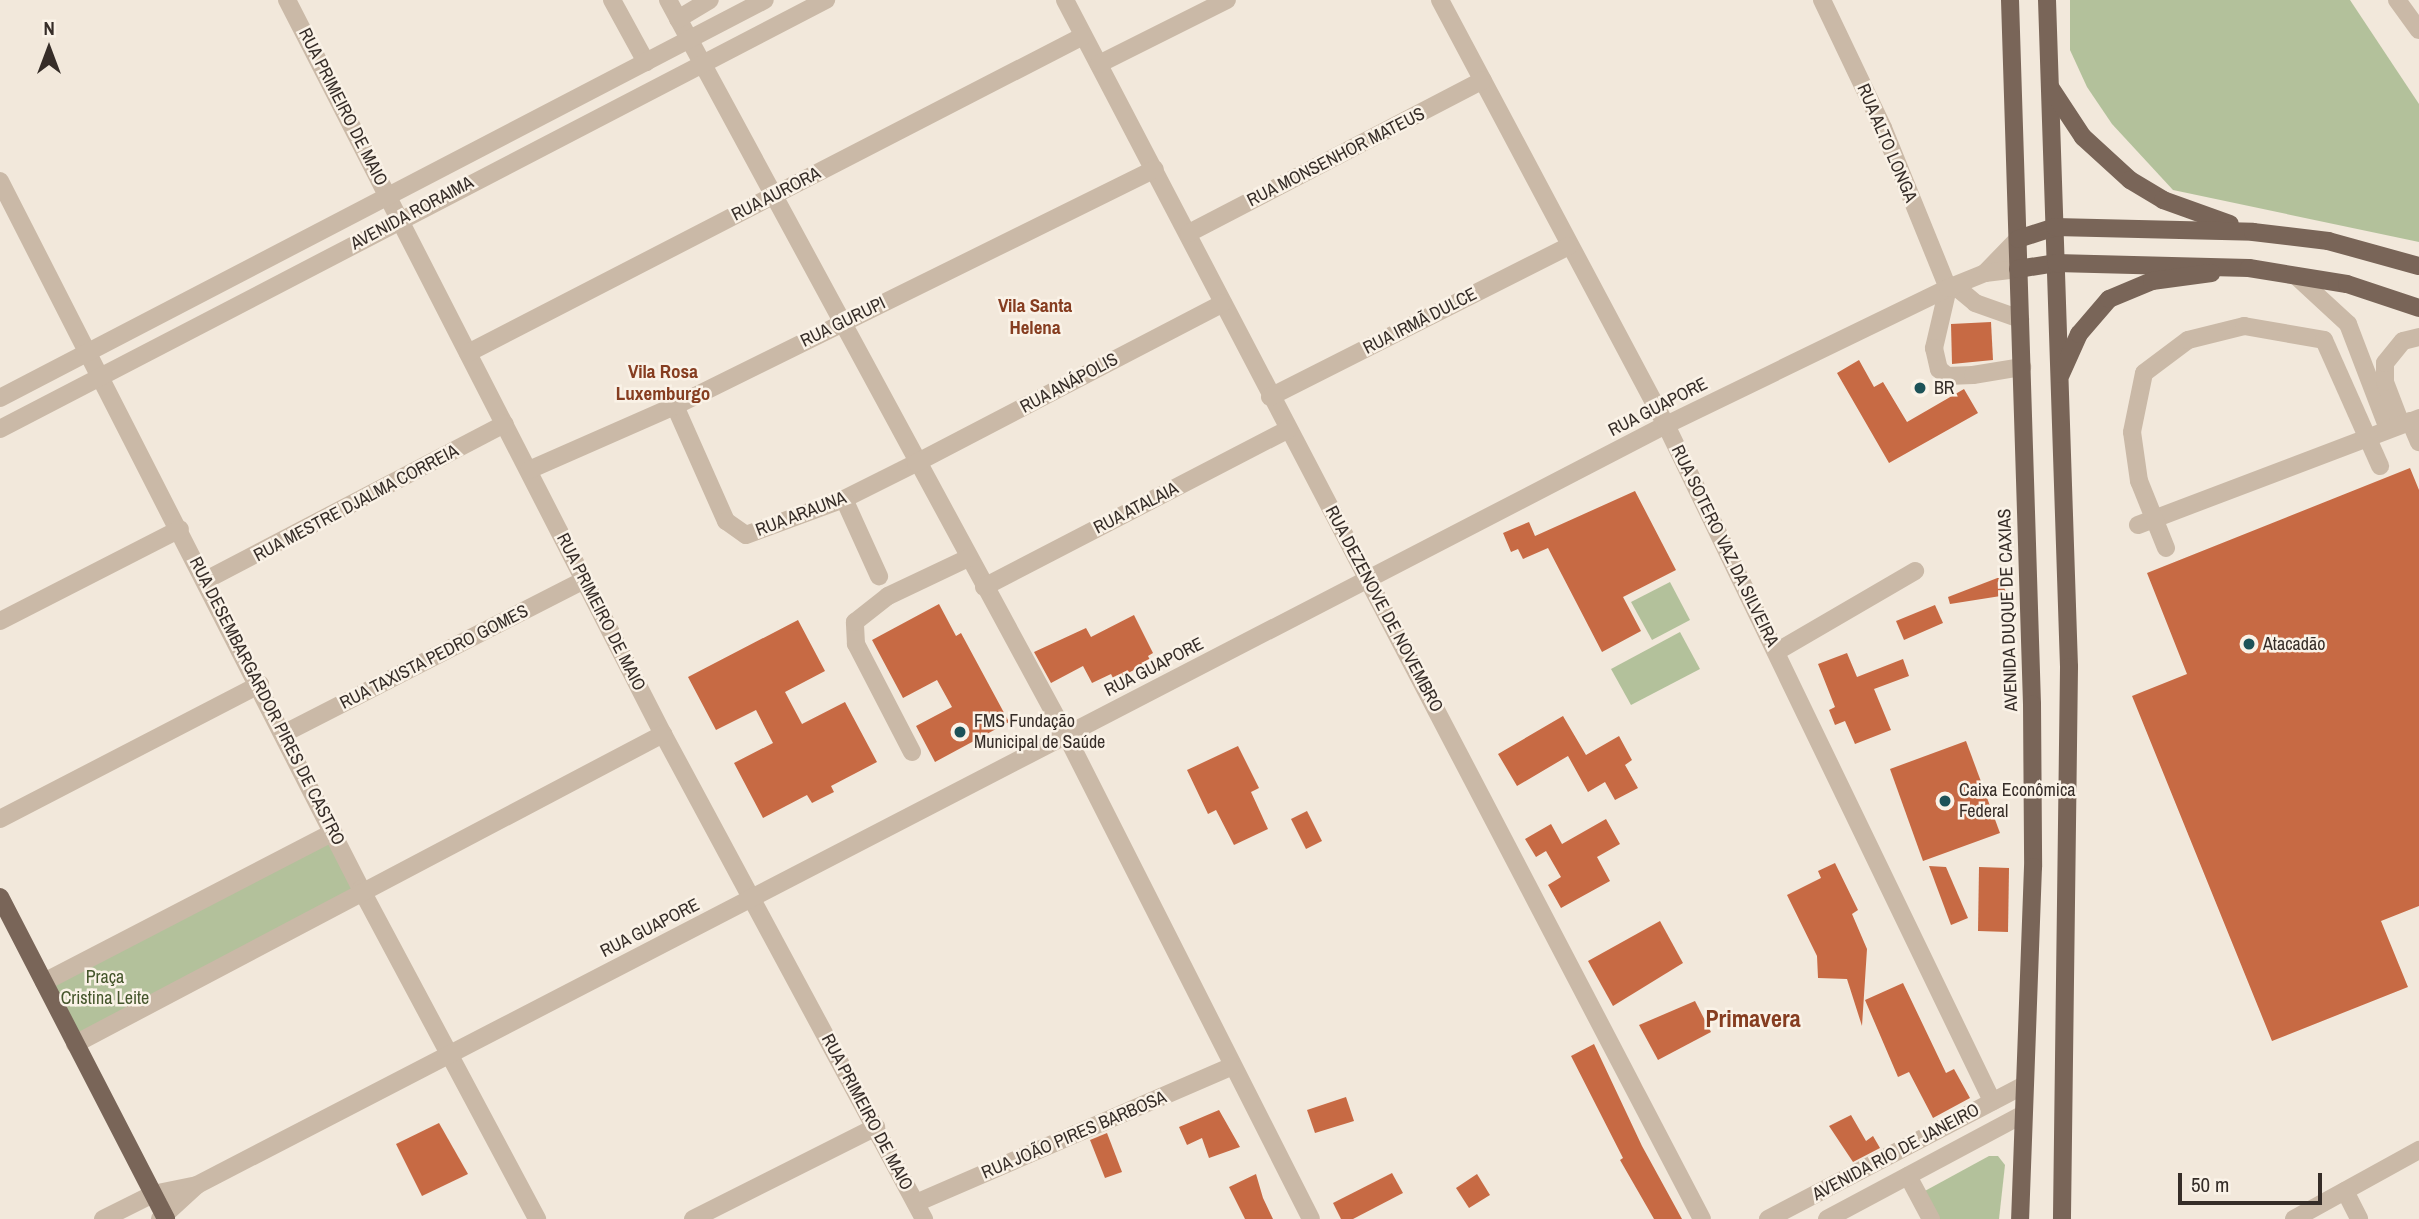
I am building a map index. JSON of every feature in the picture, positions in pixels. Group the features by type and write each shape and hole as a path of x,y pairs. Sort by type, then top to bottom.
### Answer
{"main road":[{"name":"AVENIDA DUQUE DE CAXIAS","path":"2010,0 2022,366 2033,854 2020,1219"},
{"path":"2047,0 2068,667 2063,1219"},
{"path":"2050,86 2082,136 2130,180 2163,200 2253,232"},
{"path":"2018,239 2055,228 2253,232 2328,241 2419,267"},
{"name":"RUA GUAPORE","path":"2018,269 2056,263 2249,268"},
{"path":"2059,380 2079,334 2109,299 2152,281 2249,268 2347,284 2419,308"},
{"path":"0,897 164,1218"}],"street":[{"name":"RUA PRIMEIRO DE MAIO","path":"287,0 663,734 920,1211"},
{"path":"612,0 646,62"},
{"path":"668,0 704,63 839,323 1066,735 1311,1219"},
{"path":"678,19 710,0"},
{"name":"AVENIDA RORAIMA","path":"0,398 390,199 765,0"},
{"name":"AVENIDA RORAIMA","path":"0,429 102,378 497,167 826,0"},
{"name":"RUA DEZENOVE DE NOVEMBRO","path":"1065,0 1189,233 1270,397 1371,582 1702,1219"},
{"path":"1099,64 1227,0"},
{"name":"RUA SOTERO VAZ DA SILVEIRA","path":"1440,0 1666,425 1992,1101"},
{"name":"RUA ALTO LONGA","path":"1822,0 1883,128 1951,287"},
{"path":"2397,0 2419,30"},
{"name":"RUA AURORA","path":"468,353 1083,36"},
{"name":"RUA MONSENHOR MATEUS","path":"1189,233 1483,80"},
{"path":"485,147 497,167"},
{"name":"RUA GURUPI","path":"529,470 675,406 1155,169"},
{"name":"RUA DESEMBARGARDOR PIRES DE CASTRO","path":"0,181 285,733 361,889 537,1219"},
{"name":"RUA GUAPORE","path":"1985,273 2018,239"},
{"name":"RUA IRMÃ DULCE","path":"1270,397 1569,246"},
{"name":"RUA GUAPORE","path":"103,1219 153,1194 197,1185 1066,735 1371,582 1666,425 1951,287 1985,273 2018,269"},
{"path":"2296,276 2348,324 2405,423 2419,442"},
{"path":"2020,319 1975,303 1951,287 1934,348 1939,369 1947,376 1973,375 2022,366"},
{"name":"RUA ANÁPOLIS","path":"916,463 1223,303"},
{"path":"2166,548 2146,522 2133,458 2137,391 2144,373 2188,340 2245,326 2324,340 2380,466"},
{"path":"2405,423 2385,382 2385,363 2403,341 2419,337"},
{"name":"RUA ARAUNA","path":"675,406 734,531 758,533 844,499 916,463"},
{"path":"2146,522 2405,423"},
{"name":"RUA MESTRE DJALMA CORREIA","path":"206,580 505,424"},
{"name":"RUA ATALAIA","path":"984,587 1289,429"},
{"path":"844,499 879,576"},
{"path":"0,621 180,529"},
{"path":"912,752 856,644 855,622 888,596 968,558"},
{"path":"1776,652 1915,571"},
{"name":"RUA TAXISTA PEDRO GOMES","path":"285,733 584,580"},
{"path":"0,819 260,684"},
{"path":"75,1044 361,889 663,734"},
{"path":"44,982 333,832"},
{"name":"RUA JOÃO PIRES BARBOSA","path":"920,1211 1232,1066"},
{"name":"AVENIDA RIO DE JANEIRO","path":"1768,1219 2024,1084"},
{"name":"AVENIDA RIO DE JANEIRO","path":"1827,1219 2022,1115"},
{"path":"693,1219 876,1127"},
{"path":"2294,1219 2419,1150"},
{"path":"1908,1176 1931,1219"},
{"name":"RUA GUAPORE","path":"164,1218 197,1185"},
{"path":"2346,1191 2359,1219"}],"green space":[{"path":"2070,0 2350,0 2419,104 2419,242 2173,190 2112,124 2087,87 2070,50"},
{"path":"1670,582 1690,620 1652,640 1631,602"},
{"path":"1680,632 1700,669 1631,705 1611,669"},
{"name":"Praça Cristina Leite","path":"333,832 361,889 75,1044 44,982"},
{"path":"1989,1156 1998,1156 2005,1165 1999,1219 1937,1219 1923,1192"}],"building":[{"path":"1991,322 1993,360 1952,364 1951,324"},
{"path":"1859,360 1874,387 1883,382 1907,422 1964,389 1978,413 1889,463 1837,373"},
{"path":"2410,468 2419,490 2419,906 2381,921 2408,987 2272,1041 2132,696 2187,674 2147,573"},
{"path":"1635,491 1676,570 1623,597 1641,631 1602,652 1548,548 1523,559 1518,549 1511,552 1503,533 1529,522 1535,536"},
{"path":"2000,577 2007,595 1950,604 1948,597"},
{"path":"939,604 956,636 961,633 1009,722 935,762 916,726 952,707 937,680 903,698 872,640"},
{"path":"1935,605 1943,623 1904,640 1896,621"},
{"path":"1134,615 1153,653 1148,656 1155,670 1138,678 1134,670 1114,680 1111,674 1092,683 1083,666 1051,683 1034,652 1086,628 1091,637"},
{"path":"798,620 825,671 785,692 802,724 845,702 877,762 831,786 834,792 812,803 807,795 763,818 734,763 773,743 756,710 716,730 688,677"},
{"path":"1847,653 1857,677 1903,659 1909,676 1874,689 1891,730 1855,744 1845,721 1835,725 1829,710 1835,707 1818,664"},
{"path":"1563,716 1586,755 1619,736 1632,760 1625,765 1638,788 1615,800 1605,782 1588,792 1568,756 1517,786 1498,754"},
{"name":"Caixa Econômica Federal","path":"1966,741 2000,833 1923,861 1890,769"},
{"path":"1238,746 1259,788 1251,792 1268,829 1234,845 1216,810 1208,814 1187,770"},
{"path":"1307,811 1322,841 1306,849 1291,819"},
{"path":"1606,819 1620,844 1597,857 1610,881 1561,908 1548,885 1561,877 1546,851 1536,857 1525,839 1551,824 1562,844"},
{"path":"1835,863 1858,910 1852,914 1867,949 1862,1026 1847,979 1818,978 1817,956 1787,895 1821,878 1818,871"},
{"path":"1929,866 1946,867 1968,918 1951,925"},
{"path":"1979,867 2009,868 2008,932 1978,931"},
{"path":"1660,921 1683,963 1613,1006 1588,961"},
{"path":"1903,983 1946,1073 1954,1069 1970,1098 1933,1118 1909,1072 1898,1077 1865,1000"},
{"path":"1695,1001 1711,1032 1658,1060 1639,1025"},
{"path":"1594,1044 1642,1146 1682,1219 1654,1219 1620,1160 1623,1158 1571,1056"},
{"path":"1346,1097 1354,1121 1315,1133 1307,1110"},
{"path":"1219,1110 1240,1147 1209,1158 1202,1138 1187,1145 1179,1127"},
{"path":"1851,1115 1866,1141 1873,1136 1880,1148 1853,1162 1829,1126"},
{"path":"439,1123 468,1174 422,1196 396,1144"},
{"path":"1107,1133 1122,1172 1105,1178 1090,1140"},
{"path":"1392,1173 1403,1193 1353,1219 1341,1219 1333,1203"},
{"path":"1256,1174 1273,1219 1245,1219 1229,1187"},
{"path":"1477,1174 1490,1195 1469,1208 1456,1188"}],"place":[{"name":"BR","path":"1920,388"},
{"name":"Atacadão","path":"2249,644"},
{"name":"FMS Fundação Municipal de Saúde","path":"960,732"},
{"name":"Caixa Econômica Federal","path":"1945,801"}],"district":[{"name":"Vila Santa Helena","path":"1035,317"},
{"name":"Vila Rosa Luxemburgo","path":"663,383"},
{"name":"Primavera","path":"1753,1019"}]}
